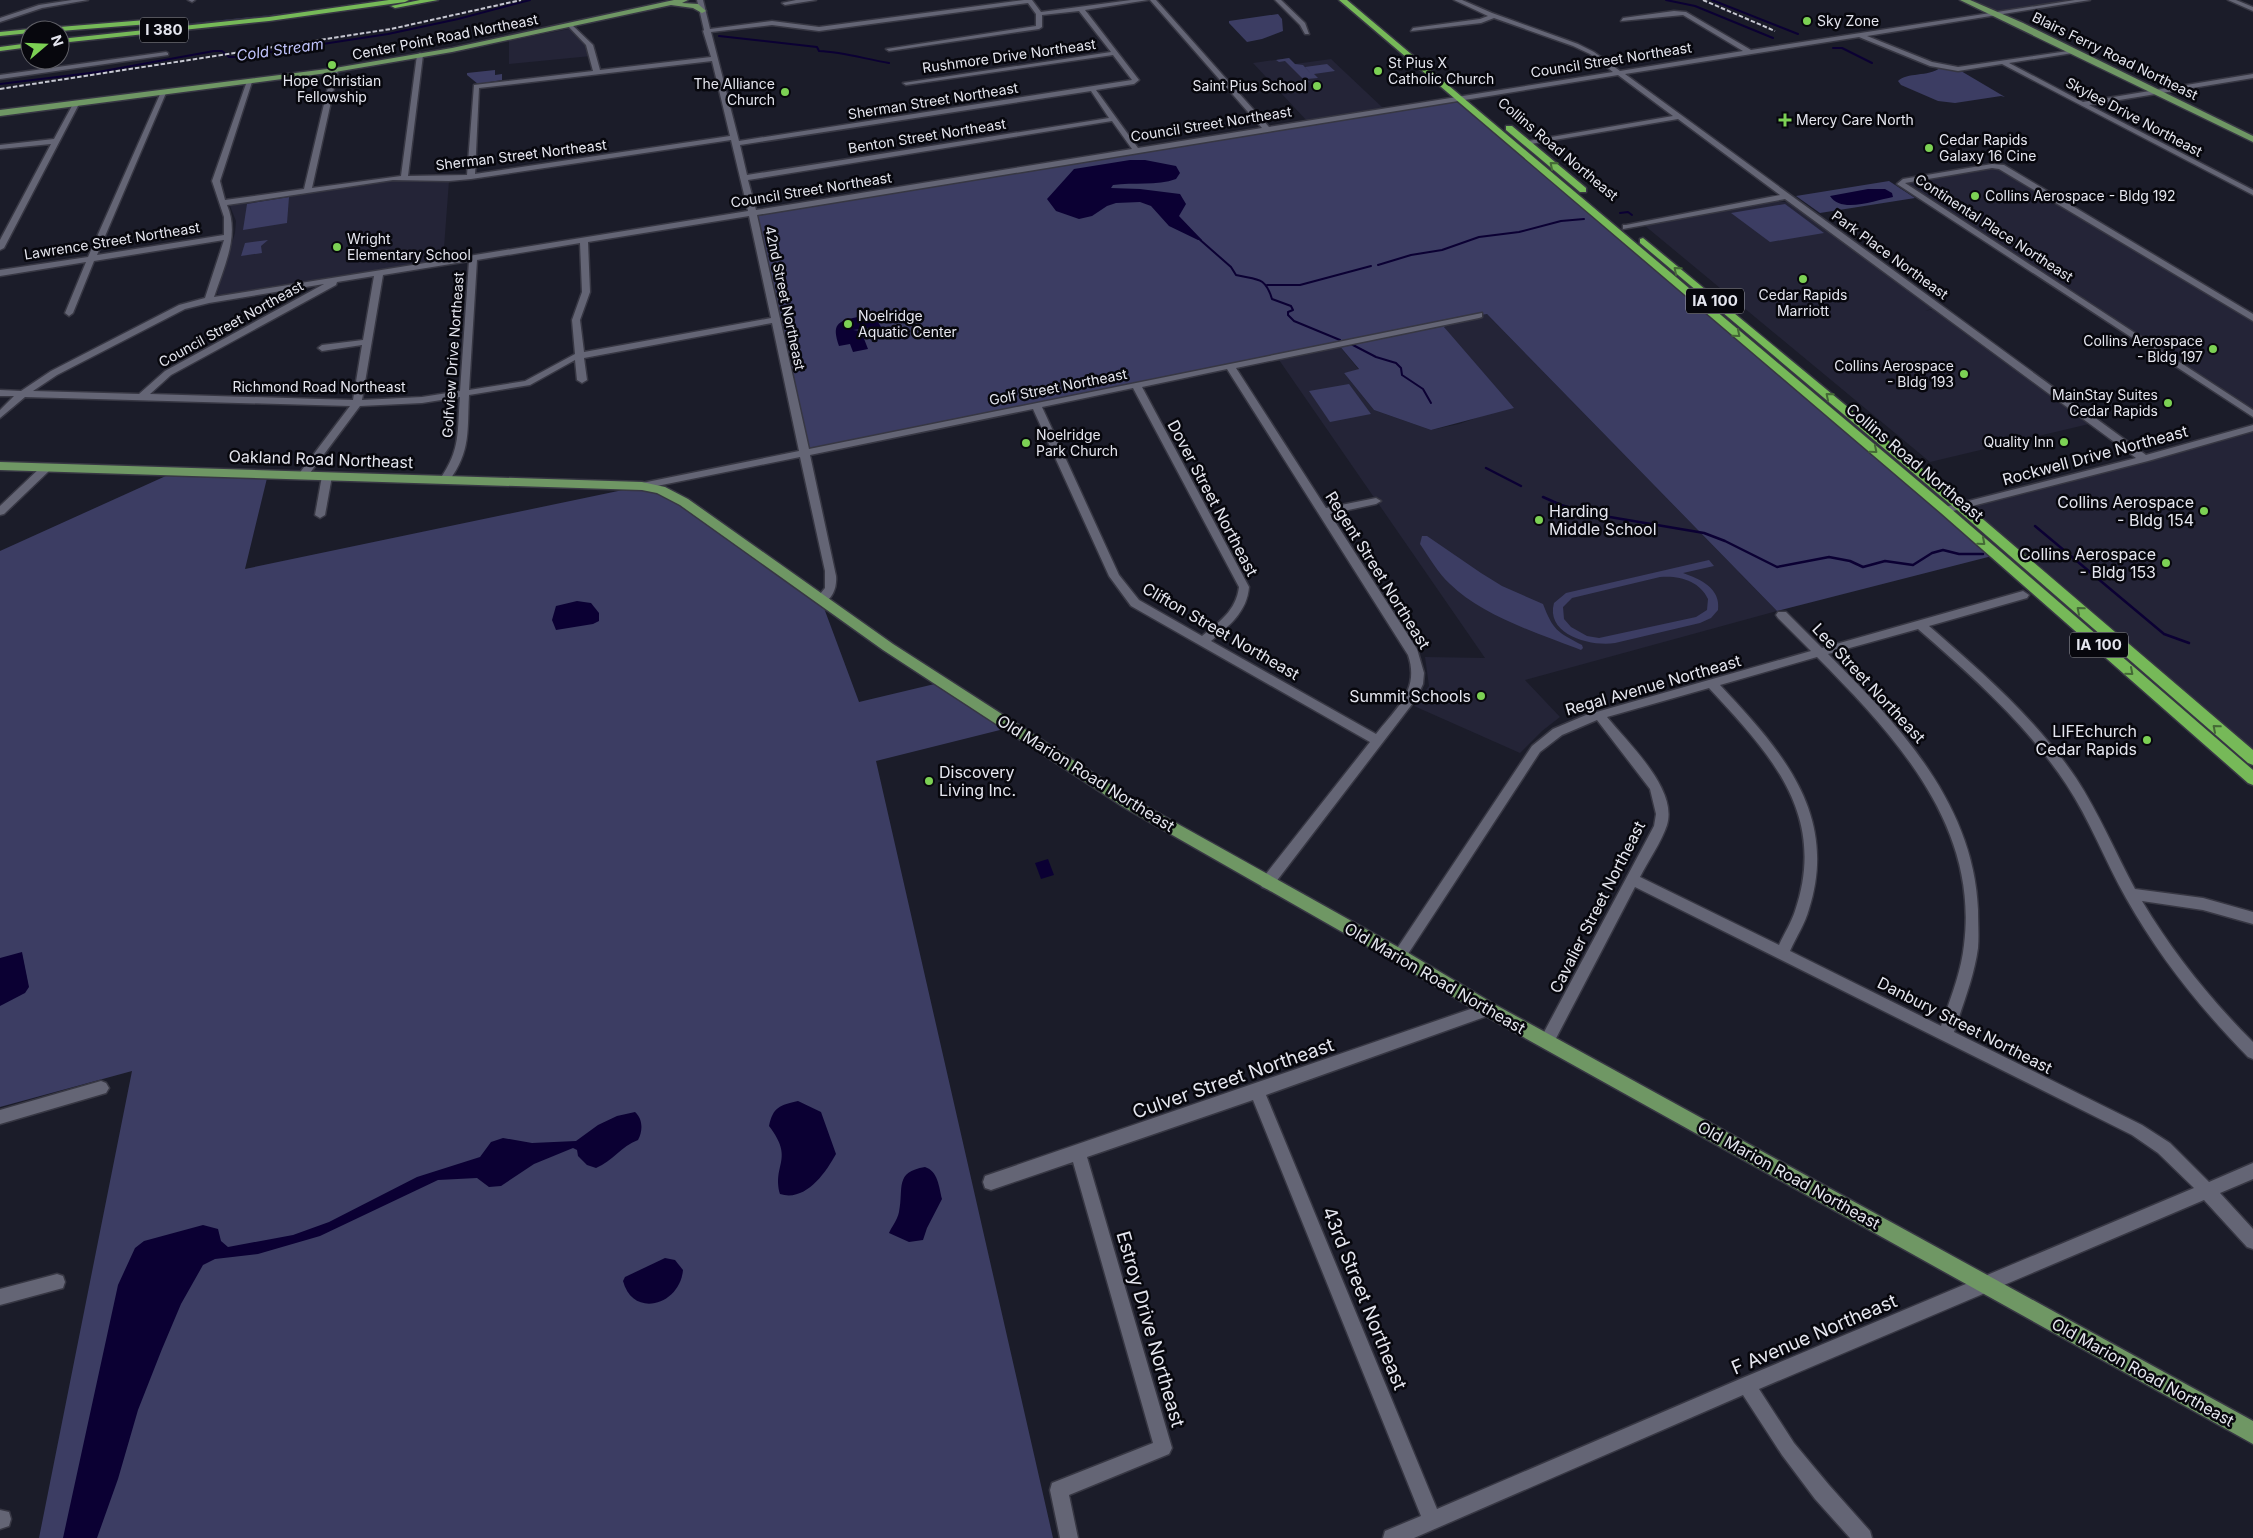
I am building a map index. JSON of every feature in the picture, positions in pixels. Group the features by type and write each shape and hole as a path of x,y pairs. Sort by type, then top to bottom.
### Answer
{"highway":[{"path":"330,5 355,0"},
{"name":"I 380","path":"70,32 205,19 365,0"},
{"name":"I 380","path":"70,40 269,19 404,0"},
{"path":"269,19 306,17 434,0"},
{"name":"Collins Road Northeast","path":"1343,0 1464,97 1528,143 1960,506 2253,759"},
{"name":"Collins Road Northeast","path":"1354,0 1550,176 1945,510 2253,779"},
{"path":"176,20 205,19"},
{"path":"70,28 151,21"},
{"path":"0,34 20,33"},
{"path":"0,40 20,38"},
{"path":"0,48 20,45"},
{"name":"Collins Road Northeast","path":"1550,176 1568,186 1615,225 1626,226"}],"main road":[{"name":"Center Point Road Northeast","path":"0,113 249,82 420,56 684,0"},
{"name":"Blairs Ferry Road Northeast","path":"1964,0 2253,139"},
{"path":"660,5 686,5 702,11"},
{"name":"Oakland Road Northeast","path":"0,466 642,486"},
{"name":"Old Marion Road Northeast","path":"642,486 661,490 684,502 821,600 1130,804 1399,956 1488,1009 2253,1433"}],"street":[{"path":"0,20 40,6 85,0"},
{"name":"42nd Street Northeast","path":"700,0 706,31 753,214 831,581 828,593 821,600"},
{"path":"781,24 788,15 784,2 813,0"},
{"path":"706,31 760,24 781,24 804,29 818,29 1030,0 1039,14 1039,27 1032,30 889,49"},
{"path":"1039,14 1145,0"},
{"path":"1153,0 1267,129"},
{"path":"1278,0 1303,24 1307,33"},
{"name":"Park Place Northeast","path":"1457,0 1494,16 1577,45 1621,72 2144,459"},
{"name":"Council Street Northeast","path":"0,415 21,395 54,373 182,307 209,300 753,214 1464,97 2087,0"},
{"path":"2231,0 2253,9"},
{"path":"1081,8 1115,53"},
{"path":"1622,20 1674,12 1684,13 1749,52"},
{"path":"1412,30 1481,20 1494,16"},
{"path":"570,25 594,50 597,72"},
{"path":"1860,35 1917,59 1943,67 1964,69 2073,51"},
{"name":"Sherman Street Northeast","path":"223,203 404,178 449,179 734,141 1093,90 1134,82 1136,80 1115,53"},
{"name":"Rushmore Drive Northeast","path":"906,83 1115,53"},
{"path":"0,77 166,54"},
{"path":"404,178 420,56"},
{"path":"471,176 476,86 714,59"},
{"name":"Skylee Drive Northeast","path":"2004,63 2253,194"},
{"path":"308,190 335,70"},
{"path":"2082,104 2253,76"},
{"path":"209,300 228,237 230,224 217,190 216,182 249,82"},
{"path":"1093,90 1136,150"},
{"path":"69,313 162,93"},
{"path":"0,248 76,104"},
{"path":"1528,143 1680,117"},
{"name":"Benton Street Northeast","path":"744,178 1114,119"},
{"path":"0,147 58,140"},
{"name":"Continental Place Northeast","path":"2253,318 2001,167 1992,166 1902,181 1901,184 2253,414"},
{"path":"1626,226 1787,196"},
{"name":"Lawrence Street Northeast","path":"0,273 228,237"},
{"path":"582,380 576,320 586,292 584,241"},
{"name":"Golfview Drive Northeast","path":"445,479 455,465 461,450 473,258"},
{"path":"303,475 357,404 379,273"},
{"name":"Council Street Northeast","path":"140,398 168,374 340,279"},
{"name":"Golf Street Northeast","path":"642,486 1479,315"},
{"name":"Richmond Road Northeast","path":"0,393 357,404 422,400 527,383 562,361 579,356 776,320"},
{"path":"322,348 367,342"},
{"name":"Regent Street Northeast","path":"1230,366 1412,649 1419,669 1419,681 1412,696 1267,883"},
{"name":"Dover Street Northeast","path":"1136,385 1244,587 1245,598 1239,609 1202,642"},
{"name":"Clifton Street Northeast","path":"1036,405 1114,576 1122,589 1135,603 1377,740"},
{"name":"Rockwell Drive Northeast","path":"1945,510 2144,459 2253,428"},
{"path":"0,512 46,468"},
{"path":"320,515 327,476"},
{"path":"1324,512 1376,501"},
{"name":"Regal Avenue Northeast","path":"1399,956 1536,749 1554,732 1599,715 2023,595"},
{"name":"Lee Street Northeast","path":"1782,614 1897,733 1932,780 1958,835 1967,870 1972,901 1972,936 1963,977 1946,1034"},
{"path":"1920,624 2005,701 2061,766 2087,807 2131,894 2164,945 2204,999 2253,1052"},
{"path":"1712,684 1766,742 1786,769 1798,793 1807,818 1811,848 1810,877 1804,906 1782,953"},
{"name":"Cavalier Street Northeast","path":"1547,1040 1633,880 1660,826 1662,814 1656,787 1599,715"},
{"name":"Danbury Street Northeast","path":"1633,880 2137,1130 2164,1148 2208,1191 2253,1241"},
{"path":"2131,894 2203,904 2253,918"},
{"name":"Culver Street Northeast","path":"991,1182 1257,1091 1488,1009"},
{"path":"0,1117 101,1088"},
{"name":"43rd Street Northeast","path":"1257,1091 1433,1521"},
{"name":"Estroy Drive Northeast","path":"1069,1538 1059,1490 1163,1448 1078,1152"},
{"name":"F Avenue Northeast","path":"1392,1538 1746,1385 2253,1172"},
{"path":"0,1297 57,1282"},
{"path":"1746,1385 1788,1448 1822,1492 1863,1538"}],"shaded area":[{"path":"381,0 389,0 299,12"},
{"path":"1964,0 2087,0 1996,14"},
{"path":"299,12 284,14 70,36"},
{"path":"1278,14 1282,19 1283,31 1262,39 1247,42 1229,23 1229,21"},
{"path":"569,29 587,45 591,56 509,64 509,41"},
{"name":"Saint Pius School","path":"1289,58 1295,64 1331,59 1383,108 1307,121 1253,63"},
{"path":"1289,58 1295,64 1303,65 1312,75 1305,67 1327,64 1335,71 1314,74 1318,78 1307,79 1310,82 1307,83 1285,61 1279,62 1276,60"},
{"path":"1940,68 1961,71 2005,97 1955,103 1938,101 1901,85 1898,81 1907,76 1930,73"},
{"path":"495,70 495,75 502,74 502,80 478,84 467,75 467,73"},
{"path":"1460,98 1996,555 1777,611 1487,314 1454,320 1444,327 1514,408 1431,430 1374,410 1344,373 1359,369 1338,344 803,453 753,214"},
{"path":"1130,160 1145,160 1176,166 1180,173 1176,179 1169,181 1113,185 1111,188 1140,189 1180,194 1186,204 1179,216 1202,240 1198,240 1169,226 1151,206 1140,202 1116,203 1107,206 1092,216 1079,219 1056,211 1047,199 1074,169"},
{"path":"1992,166 2001,167 2253,318 2253,414 1901,184 1903,181"},
{"name":"Wright Elementary School","path":"389,181 449,181 443,261 221,295 217,294 235,233 236,221 230,206 235,203"},
{"path":"1889,181 1915,198 1820,213 1796,196"},
{"path":"1868,189 1885,189 1892,193 1893,197 1850,205 1835,201 1830,196"},
{"path":"289,197 287,223 243,230 247,204"},
{"path":"1778,201 1791,203 1934,308 1925,311 1934,309 2089,424 1930,462 1644,225"},
{"path":"1785,204 1824,233 1770,242 1731,213"},
{"path":"268,240 261,246 262,253 241,256 245,243"},
{"name":"Harding Middle School","path":"1487,314 1777,611 1525,680 1560,717 1542,731 1520,753 1414,706 1429,686 1425,657 1485,658 1277,357 1338,344 1359,370 1344,373 1374,410 1431,430 1459,424 1490,413 1444,326 1454,320"},
{"path":"858,317 874,319 883,332 872,334 870,328 853,330 861,331 868,349 853,352 850,344 839,346 836,329 840,322"},
{"path":"1349,384 1371,414 1330,422 1309,391"},
{"path":"2253,428 2253,759 1960,506"},
{"path":"268,474 245,569 642,486 661,490 821,600 859,702 943,682 1012,727 876,761 1053,1538 39,1538 132,1071 0,1107 0,551 168,475"},
{"path":"1422,536 1427,536 1502,586 1543,604 1553,625 1561,633 1582,645 1583,648 1581,650 1509,622 1462,595 1434,565 1420,544"},
{"path":"1709,560 1714,566 1683,573 1696,578 1713,590 1718,602 1718,610 1711,618 1700,623 1615,643 1594,643 1572,636 1563,631 1556,623 1553,614 1554,603 1566,593","holes":["1660,577 1688,580 1700,588 1708,599 1707,610 1696,617 1599,638 1587,636 1571,627 1564,619 1563,607 1572,598"]},
{"path":"577,601 591,603 599,613 599,621 593,624 556,630 552,620 556,606"},
{"path":"1048,859 1054,875 1041,879 1035,863"},
{"path":"22,952 29,987 25,993 0,1006 0,958"},
{"path":"798,1101 821,1112 836,1154 820,1178 806,1190 798,1194 780,1194 778,1184 782,1155 781,1147 769,1126 778,1108"},
{"path":"635,1112 640,1118 641,1125 641,1133 638,1140 596,1168 587,1165 578,1156 577,1150 573,1148 534,1164 501,1186 489,1187 477,1178 438,1180 320,1236 258,1254 215,1259 203,1265 181,1304 138,1410 118,1479 97,1538 63,1538 118,1285 135,1248 144,1241 203,1225 218,1229 221,1241 228,1247 293,1235 329,1222 417,1177 480,1157 491,1142 503,1138 532,1143 576,1141 598,1125 617,1116"},
{"path":"925,1167 933,1172 939,1185 942,1199 923,1240 909,1242 889,1233 898,1215 904,1177 915,1169"},
{"path":"665,1258 675,1260 683,1270 680,1282 674,1292 656,1303 636,1300 628,1293 623,1281 625,1277"}],"waterway":[{"name":"Cold Stream","path":"0,84 98,72 214,51 222,51 229,57 237,57 388,34 458,19 530,0"},
{"path":"1666,0 1695,6 1773,38"},
{"path":"1712,0 1798,34"},
{"path":"719,36 817,47 819,51 889,63"},
{"path":"1833,48 1842,48 1872,63"},
{"path":"1620,213 1628,212 1632,215"},
{"path":"1378,265 1411,255 1442,250 1479,237 1519,232 1561,221 1584,219"},
{"path":"1198,238 1231,267 1236,275 1259,280 1266,286 1272,299 1291,306 1293,310 1288,312 1288,315 1294,321 1340,340"},
{"path":"1267,285 1300,285 1371,266"},
{"path":"1351,344 1376,357 1396,363 1401,368 1402,375 1423,389 1431,403"},
{"path":"1486,468 1521,486"},
{"path":"1543,497 1561,505 1598,515 1704,533 1725,541 1777,567 1829,557 1850,561 1863,567 1885,561 1913,565 1932,553 1943,550 1959,554 1983,554"},
{"path":"2035,526 2164,634 2189,643"}],"railway":[{"path":"0,89 391,29 521,0"},
{"path":"1703,0 1775,31"}],"place":[{"name":"Sky Zone","path":"1807,21"},
{"name":"Hope Christian Fellowship","path":"332,65"},
{"name":"St Pius X Catholic Church","path":"1378,71"},
{"name":"Saint Pius School","path":"1317,86"},
{"name":"The Alliance Church","path":"785,92"},
{"name":"Mercy Care North","path":"1785,120"},
{"name":"Cedar Rapids Galaxy 16 Cine","path":"1929,148"},
{"name":"Collins Aerospace - Bldg 192","path":"1975,196"},
{"name":"Wright Elementary School","path":"337,247"},
{"name":"Cedar Rapids Marriott","path":"1803,279"},
{"name":"Noelridge Aquatic Center","path":"848,324"},
{"name":"Collins Aerospace - Bldg 197","path":"2213,349"},
{"name":"Collins Aerospace - Bldg 193","path":"1964,374"},
{"name":"MainStay Suites Cedar Rapids","path":"2168,403"},
{"name":"Quality Inn","path":"2064,442"},
{"name":"Noelridge Park Church","path":"1026,443"},
{"name":"Collins Aerospace - Bldg 154","path":"2204,511"},
{"name":"Harding Middle School","path":"1539,520"},
{"name":"Collins Aerospace - Bldg 153","path":"2166,563"},
{"name":"Summit Schools","path":"1481,696"},
{"name":"LIFEchurch Cedar Rapids","path":"2147,740"},
{"name":"Discovery Living Inc.","path":"929,781"}]}
